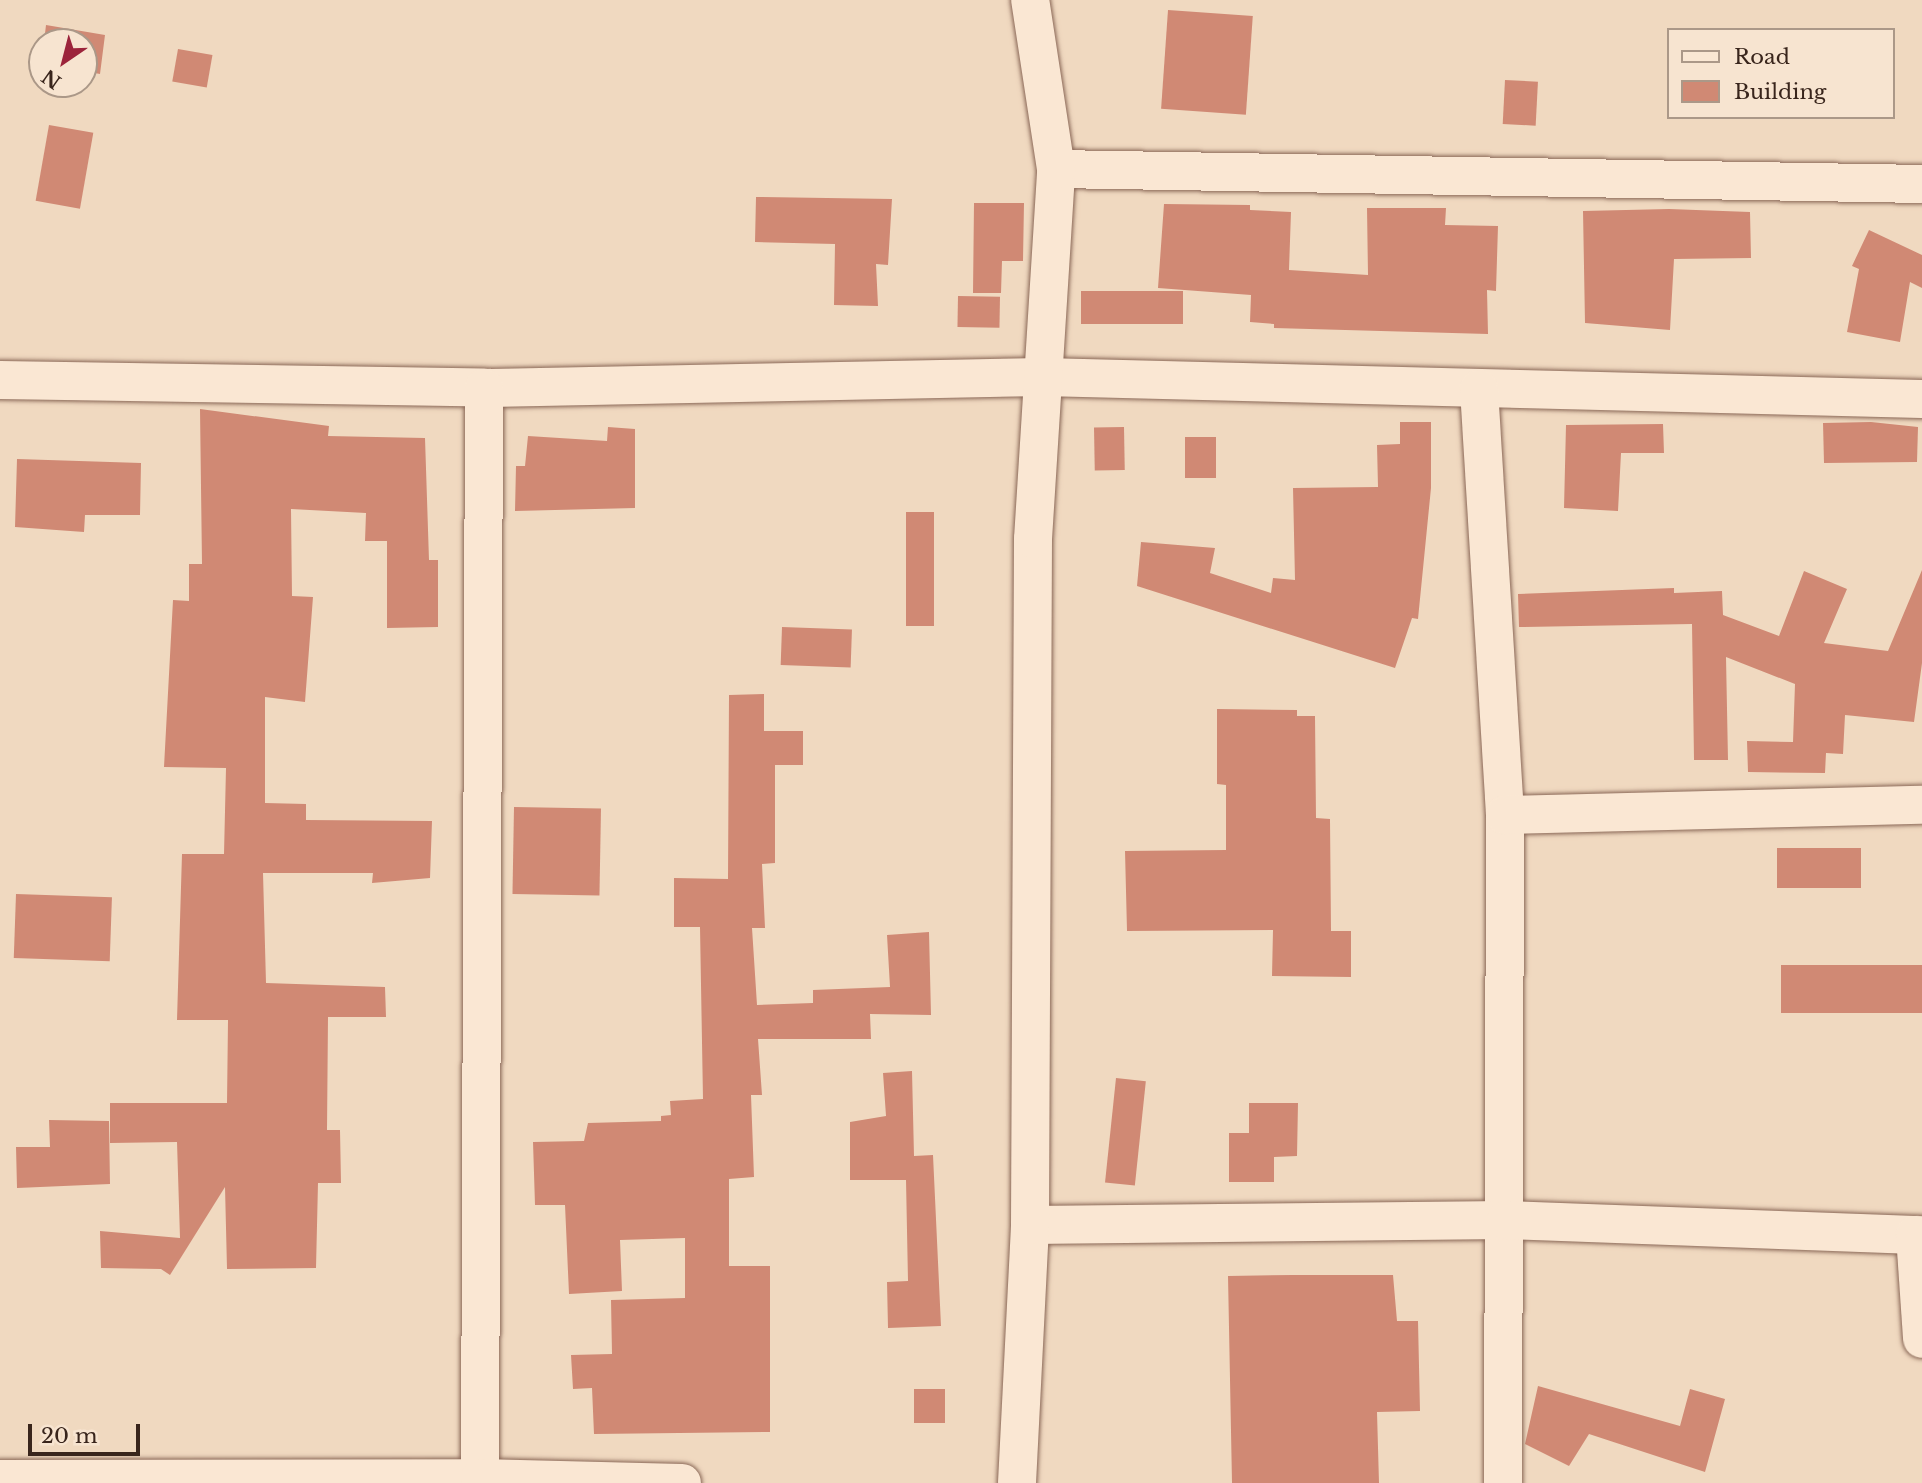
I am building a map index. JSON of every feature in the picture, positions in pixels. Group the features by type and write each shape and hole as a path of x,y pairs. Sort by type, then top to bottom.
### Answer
{"street":[{"path":"1017,1483 1031,1226 1033,539 1056,169 1030,0"},
{"path":"1056,169 1922,184"},
{"path":"0,380 484,388 1043,377 1922,399"},
{"path":"480,1478 484,388"},
{"path":"1479,389 1505,815 1506,1220 1503,1483"},
{"path":"1505,815 1922,805"},
{"path":"1031,1226 1506,1220 1918,1235 1922,1339"},
{"path":"0,1479 480,1478 682,1483"}],"building":[{"path":"1168,10 1253,16 1246,115 1161,109"},
{"path":"98,34 105,35 98,74"},
{"path":"178,49 212,55 207,88 172,81"},
{"path":"1505,80 1538,82 1536,126 1503,124"},
{"path":"49,125 93,133 80,209 36,201"},
{"path":"756,197 892,199 888,265 876,264 878,306 834,305 835,244 755,242"},
{"path":"974,203 1024,203 1023,261 1002,261 1001,293 973,293"},
{"path":"1164,204 1250,205 1250,210 1291,212 1289,270 1368,275 1367,208 1446,208 1445,225 1498,226 1496,291 1487,290 1488,334 1274,328 1274,324 1250,322 1251,295 1158,288"},
{"path":"1669,209 1750,212 1751,258 1674,259 1670,330 1585,323 1583,211"},
{"path":"1869,230 1922,255 1922,288 1910,282 1900,342 1847,332 1859,269 1852,266"},
{"path":"1081,291 1183,291 1183,324 1081,324"},
{"path":"958,296 1000,297 999,328 957,327"},
{"path":"200,409 329,426 328,436 425,438 429,560 438,560 438,627 387,628 387,541 365,541 366,513 291,509 292,596 313,597 305,702 265,697 265,803 306,804 306,820 432,821 430,878 372,883 373,873 263,873 266,983 385,987 386,1017 328,1017 327,1130 340,1130 341,1183 318,1183 316,1268 227,1269 225,1187 170,1275 161,1269 101,1268 100,1231 180,1238 177,1142 110,1143 110,1103 227,1103 228,1020 177,1020 182,854 224,854 226,768 164,767 173,600 189,601 189,564 202,564"},
{"path":"1400,422 1431,422 1431,488 1418,619 1412,618 1395,668 1137,586 1141,542 1215,548 1210,573 1271,593 1273,578 1295,580 1293,488 1378,487 1377,445 1400,444"},
{"path":"1871,422 1918,427 1917,462 1824,463 1823,423"},
{"path":"1663,424 1664,453 1621,453 1618,511 1564,508 1566,425"},
{"path":"608,427 635,429 635,508 515,511 516,466 525,466 528,436 607,441"},
{"path":"1124,427 1125,470 1095,471 1094,428"},
{"path":"1185,437 1216,437 1216,478 1185,478"},
{"path":"17,459 141,463 140,515 85,515 84,532 15,527"},
{"path":"906,512 934,512 934,626 906,626"},
{"path":"1922,570 1922,663 1914,722 1845,715 1843,754 1826,753 1825,773 1748,772 1747,741 1793,742 1795,684 1726,657 1728,760 1694,760 1692,624 1519,627 1518,594 1674,588 1674,593 1722,591 1723,615 1779,636 1804,571 1847,589 1824,643 1888,651"},
{"path":"782,627 852,629 851,667 781,665"},
{"path":"764,694 764,731 803,731 803,765 775,765 775,863 762,864 765,928 752,928 757,1005 813,1003 813,990 890,987 887,935 929,932 931,1015 870,1014 871,1039 758,1039 762,1095 751,1095 754,1177 729,1179 729,1266 770,1266 770,1432 594,1434 592,1388 573,1389 571,1355 612,1354 611,1300 685,1298 685,1238 620,1240 622,1291 569,1294 565,1205 535,1205 533,1142 584,1141 588,1123 661,1121 661,1116 671,1115 670,1101 703,1099 700,927 674,927 674,878 728,879 729,695"},
{"path":"1217,709 1297,710 1297,716 1315,716 1316,818 1330,819 1331,931 1351,931 1351,977 1272,976 1273,930 1127,931 1125,851 1226,850 1226,785 1217,784"},
{"path":"514,807 601,809 599,896 512,894"},
{"path":"1777,848 1861,848 1861,888 1777,888"},
{"path":"16,894 112,897 110,961 14,958"},
{"path":"1781,965 1922,965 1922,1013 1781,1013"},
{"path":"912,1071 914,1156 933,1155 941,1326 888,1328 887,1282 908,1281 906,1180 850,1180 850,1122 886,1116 883,1073"},
{"path":"1116,1078 1146,1081 1135,1186 1105,1182"},
{"path":"1249,1103 1298,1103 1297,1156 1274,1157 1274,1182 1229,1182 1229,1133 1249,1133"},
{"path":"49,1120 109,1121 110,1184 17,1188 16,1147 50,1147"},
{"path":"1393,1275 1397,1321 1418,1321 1420,1411 1377,1412 1379,1483 1232,1483 1228,1276"},
{"path":"1538,1386 1680,1426 1690,1389 1725,1399 1705,1472 1589,1434 1569,1466 1525,1444"},
{"path":"914,1389 945,1389 945,1423 914,1423"}]}
